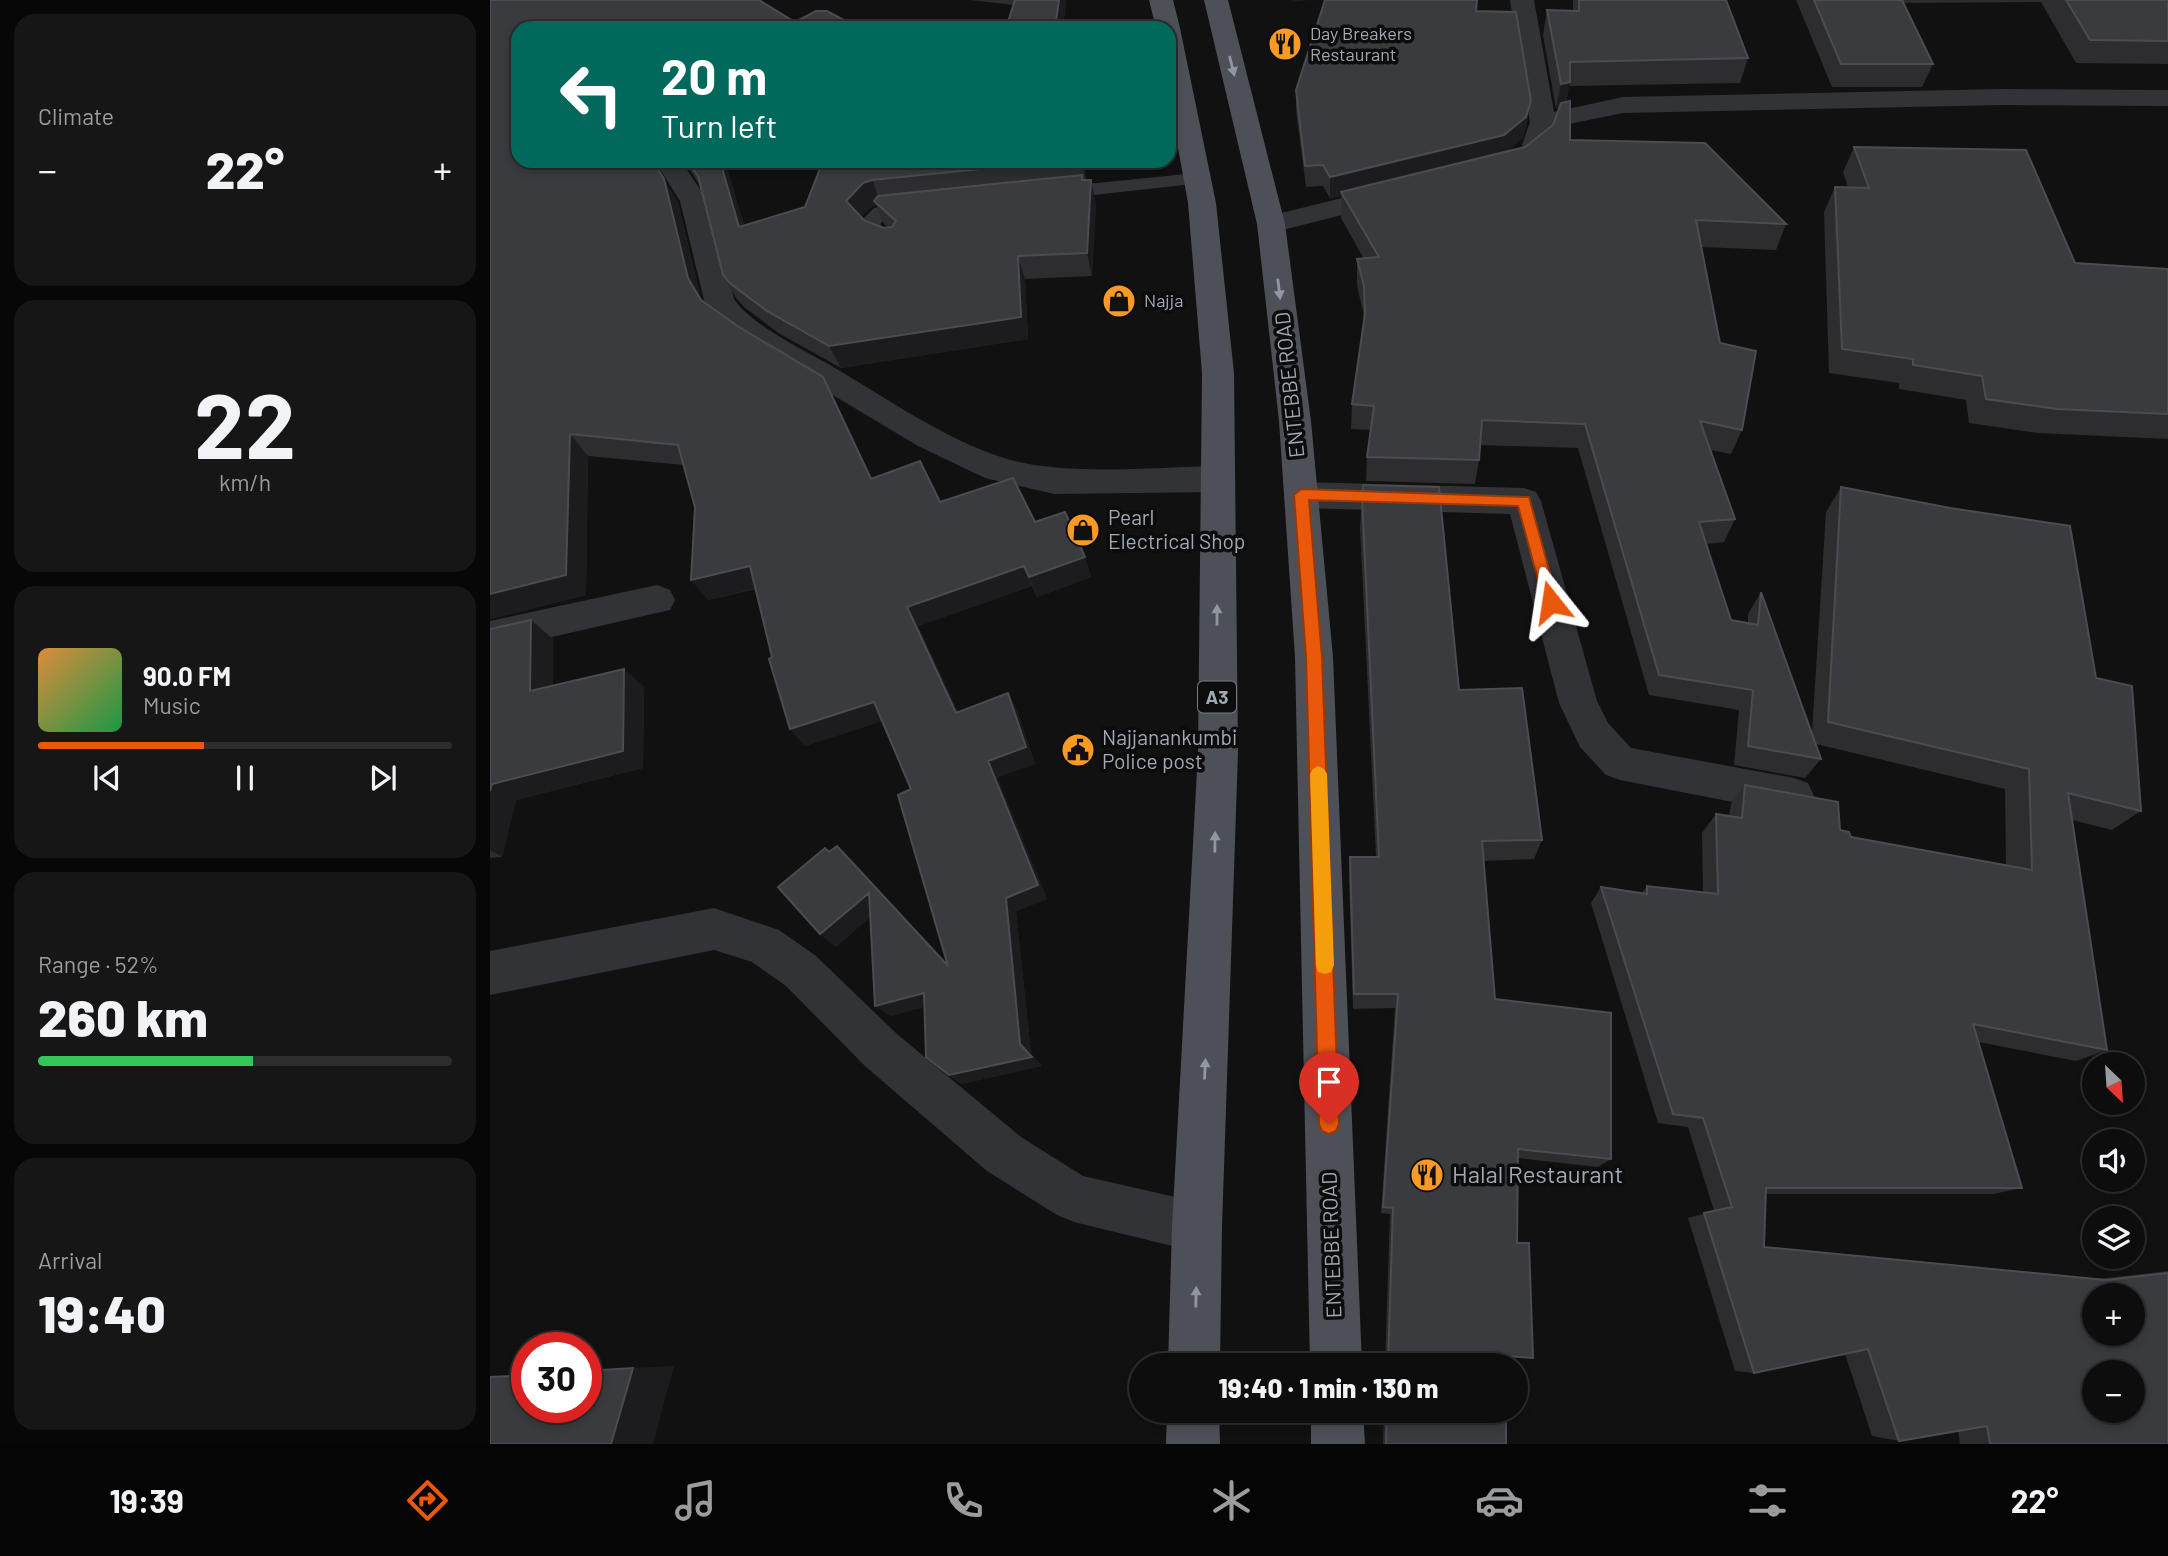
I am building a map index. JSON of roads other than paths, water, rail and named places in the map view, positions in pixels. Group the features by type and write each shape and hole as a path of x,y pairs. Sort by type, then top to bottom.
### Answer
{"main road":[{"path":"1161,0 1166,21"},
{"name":"ENTEBBE ROAD","path":"1216,0 1271,224 1295,421 1314,657 1336,1353"},
{"name":"A3","path":"1176,72 1195,179 1202,203 1218,373 1215,841 1197,1227 1194,1353"},
{"path":"1193,1423 1193,1444"},
{"path":"1337,1423 1338,1444"}],"street":[{"path":"1520,158 1537,144 1543,122 1522,0"},
{"path":"1543,122 1623,105 2003,97 2168,98"},
{"path":"673,168 694,201 719,300 728,314 764,340 930,438 998,469 1054,481 1217,479"},
{"path":"1271,224 1419,187"},
{"path":"1301,495 1524,501 1578,703 1594,735 1620,763 1819,801"},
{"path":"490,636 656,600"},
{"path":"490,973 714,929 764,945 801,971 881,1050 1004,1154 1074,1198 1197,1227"}],"lane":[{"path":"1045,195 1195,179"},
{"path":"892,244 868,224 881,212 936,206"}],"place":[{"name":"Day Breakers Restaurant","path":"1285,44"},
{"name":"Najja","path":"1119,301"},
{"name":"Pearl Electrical Shop","path":"1083,530"},
{"name":"Najjanankumbi Police post","path":"1078,750"},
{"name":"Halal Restaurant","path":"1427,1175"}]}
